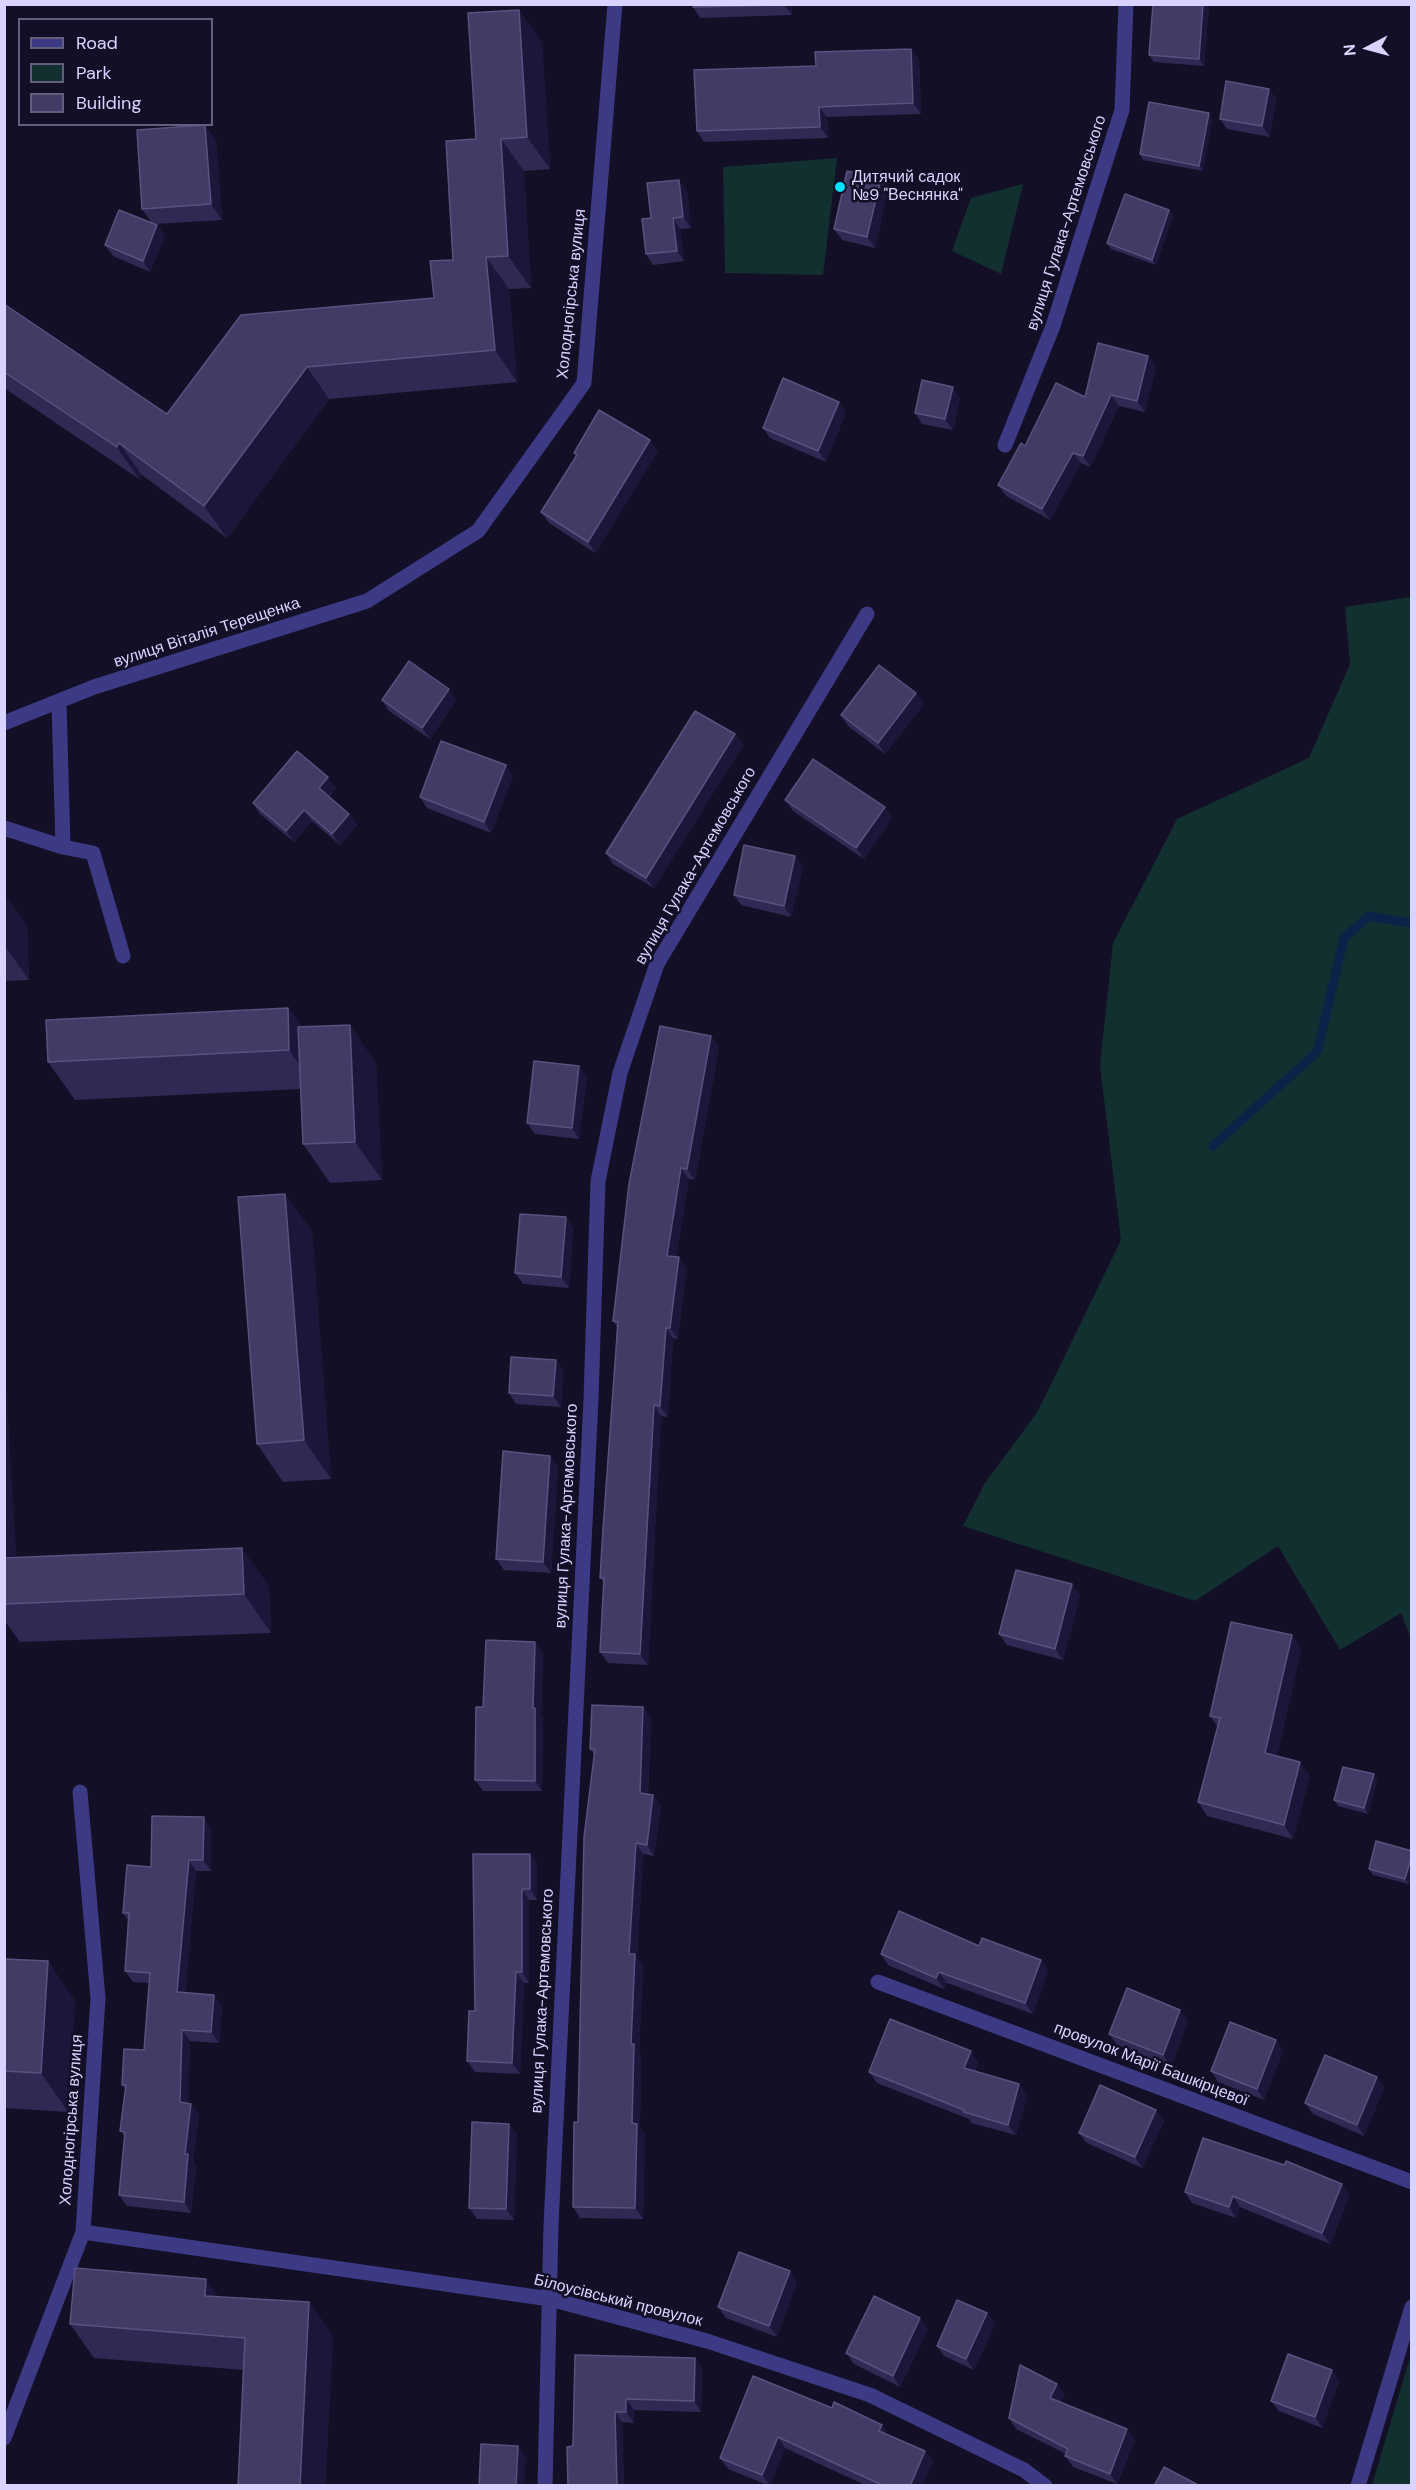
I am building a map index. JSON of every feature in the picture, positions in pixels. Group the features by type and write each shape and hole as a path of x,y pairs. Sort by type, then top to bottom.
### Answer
{"street":[{"name":"Холодногірська вулиця","path":"367,601 478,531 584,383 615,4"},
{"name":"вулиця Гулака-Артемовського","path":"1005,445 1053,326 1122,110 1126,4"},
{"name":"вулиця Віталія Терещенка","path":"4,723 59,703 94,687 367,601"},
{"name":"вулиця Гулака-Артемовського","path":"545,2486 551,2213 591,1399 598,1181 620,1073 657,964 867,614"},
{"path":"59,703 63,847"},
{"path":"4,828 63,847 93,853 123,956"},
{"name":"Холодногірська вулиця","path":"4,2438 83,2232 98,1998 80,1792"},
{"name":"провулок Марії Башкірцевої","path":"878,1982 1412,2181"},
{"name":"Білоусівський провулок","path":"83,2232 550,2300 707,2341 870,2395 1024,2470 1045,2486"},
{"path":"1358,2486 1412,2307"}],"green space":[{"path":"837,158 823,275 725,273 723,167"},
{"path":"1023,184 1001,274 952,251 971,198"},
{"path":"1411,597 1411,1639 1401,1613 1340,1650 1278,1546 1195,1601 963,1526 985,1483 1038,1411 1121,1240 1100,1065 1113,943 1177,819 1309,758 1350,664 1345,607"},
{"path":"1411,2354 1411,2485 1372,2485"}],"building":[{"path":"693,4 784,4 784,5 693,7"},
{"path":"1153,4 1203,4 1199,59 1149,55"},
{"path":"519,10 527,137 501,139 508,256 486,257 495,350 307,367 204,506 119,443 117,447 4,372 4,304 167,414 241,315 434,298 430,261 453,260 446,141 476,139 468,13"},
{"path":"911,49 913,103 819,107 820,127 697,131 694,70 816,66 815,52"},
{"path":"1226,81 1269,89 1262,126 1220,119"},
{"path":"1149,102 1209,113 1199,166 1140,154"},
{"path":"205,126 211,204 142,209 137,130"},
{"path":"847,171 881,178 867,237 834,229"},
{"path":"679,180 683,217 673,218 677,251 646,254 642,219 651,218 647,183"},
{"path":"1125,194 1169,210 1152,260 1107,243"},
{"path":"119,210 157,225 143,261 105,245"},
{"path":"1098,343 1148,356 1137,401 1111,395 1083,456 1073,453 1042,509 998,485 1021,443 1025,446 1056,383 1085,397"},
{"path":"783,378 839,402 818,451 763,428"},
{"path":"922,380 953,387 945,419 915,413"},
{"path":"599,410 650,440 588,542 541,512 577,455 574,453"},
{"path":"409,661 449,689 422,728 382,700"},
{"path":"879,665 916,693 878,743 841,715"},
{"path":"695,711 735,734 646,878 606,853"},
{"path":"441,741 506,765 484,822 420,797"},
{"path":"297,751 328,777 319,788 349,814 332,834 304,810 286,831 253,803"},
{"path":"813,759 885,807 856,848 785,800"},
{"path":"744,845 795,856 784,906 734,895"},
{"path":"288,1008 289,1050 48,1062 46,1020"},
{"path":"350,1025 355,1142 303,1144 298,1027"},
{"path":"660,1026 711,1036 687,1169 681,1168 667,1256 679,1257 670,1328 666,1328 660,1406 654,1405 640,1654 600,1652 604,1578 600,1578 618,1322 613,1321 629,1184"},
{"path":"534,1061 579,1066 572,1128 527,1123"},
{"path":"285,1194 304,1440 257,1444 238,1197"},
{"path":"520,1214 566,1217 561,1277 515,1273"},
{"path":"511,1357 556,1360 553,1396 509,1393"},
{"path":"503,1451 550,1456 543,1562 496,1559"},
{"path":"242,1548 244,1594 4,1604 4,1558"},
{"path":"1016,1570 1072,1584 1055,1649 999,1634"},
{"path":"1231,1622 1292,1635 1265,1753 1300,1762 1284,1825 1198,1802 1220,1718 1210,1716"},
{"path":"486,1640 535,1642 533,1708 535,1708 535,1781 475,1780 476,1707 483,1707"},
{"path":"592,1705 643,1707 640,1793 653,1795 647,1845 636,1843 629,1954 635,1954 631,2044 634,2044 632,2123 637,2124 635,2208 573,2207 574,2122 578,2122 584,1837 595,1749 590,1749"},
{"path":"1343,1767 1374,1774 1364,1808 1334,1800"},
{"path":"152,1816 204,1817 203,1860 189,1860 177,1992 214,1995 211,2032 182,2030 180,2102 191,2104 185,2154 188,2154 184,2202 119,2195 125,2132 120,2131 126,2085 122,2085 124,2049 144,2050 150,1973 125,1971 129,1913 123,1913 127,1865 151,1867"},
{"path":"1376,1841 1412,1851 1405,1879 1369,1869"},
{"path":"473,1854 530,1854 530,1889 522,1889 522,1972 516,1972 512,2063 467,2061 469,2011 475,2011"},
{"path":"899,1911 979,1946 982,1938 1041,1960 1025,2003 939,1972 936,1978 881,1954"},
{"path":"4,1959 48,1961 41,2073 4,2071"},
{"path":"1127,1988 1180,2010 1163,2055 1109,2034"},
{"path":"890,2019 971,2051 964,2068 1019,2084 1008,2125 964,2112 964,2110 869,2072"},
{"path":"1230,2022 1276,2040 1257,2089 1211,2071"},
{"path":"1325,2055 1377,2077 1357,2125 1305,2103"},
{"path":"1100,2085 1156,2110 1135,2157 1079,2133"},
{"path":"472,2122 509,2124 506,2209 469,2208"},
{"path":"1203,2138 1284,2165 1286,2161 1342,2184 1322,2233 1233,2196 1229,2207 1185,2192"},
{"path":"739,2252 790,2271 769,2326 718,2307"},
{"path":"75,2268 206,2279 205,2296 309,2302 300,2486 238,2486 245,2338 70,2324"},
{"path":"874,2296 920,2318 893,2376 846,2353"},
{"path":"957,2300 987,2313 966,2359 937,2346"},
{"path":"1288,2354 1332,2370 1315,2417 1271,2401"},
{"path":"575,2355 695,2358 694,2401 626,2399 626,2412 615,2412 617,2486 568,2486 567,2447 573,2446"},
{"path":"1020,2365 1057,2384 1050,2398 1127,2429 1110,2474 1065,2456 1068,2449 1009,2418"},
{"path":"753,2376 832,2408 834,2402 882,2425 879,2431 925,2451 910,2486 884,2486 778,2437 762,2475 720,2458"},
{"path":"481,2444 518,2446 516,2486 479,2486"},
{"path":"1164,2467 1200,2486 1154,2486"}],"waterway":[{"path":"1213,1146 1317,1052 1344,938 1369,916 1412,923"}],"place":[{"name":"Дитячий садок №9 \"Веснянка\"","path":"840,187"}]}
